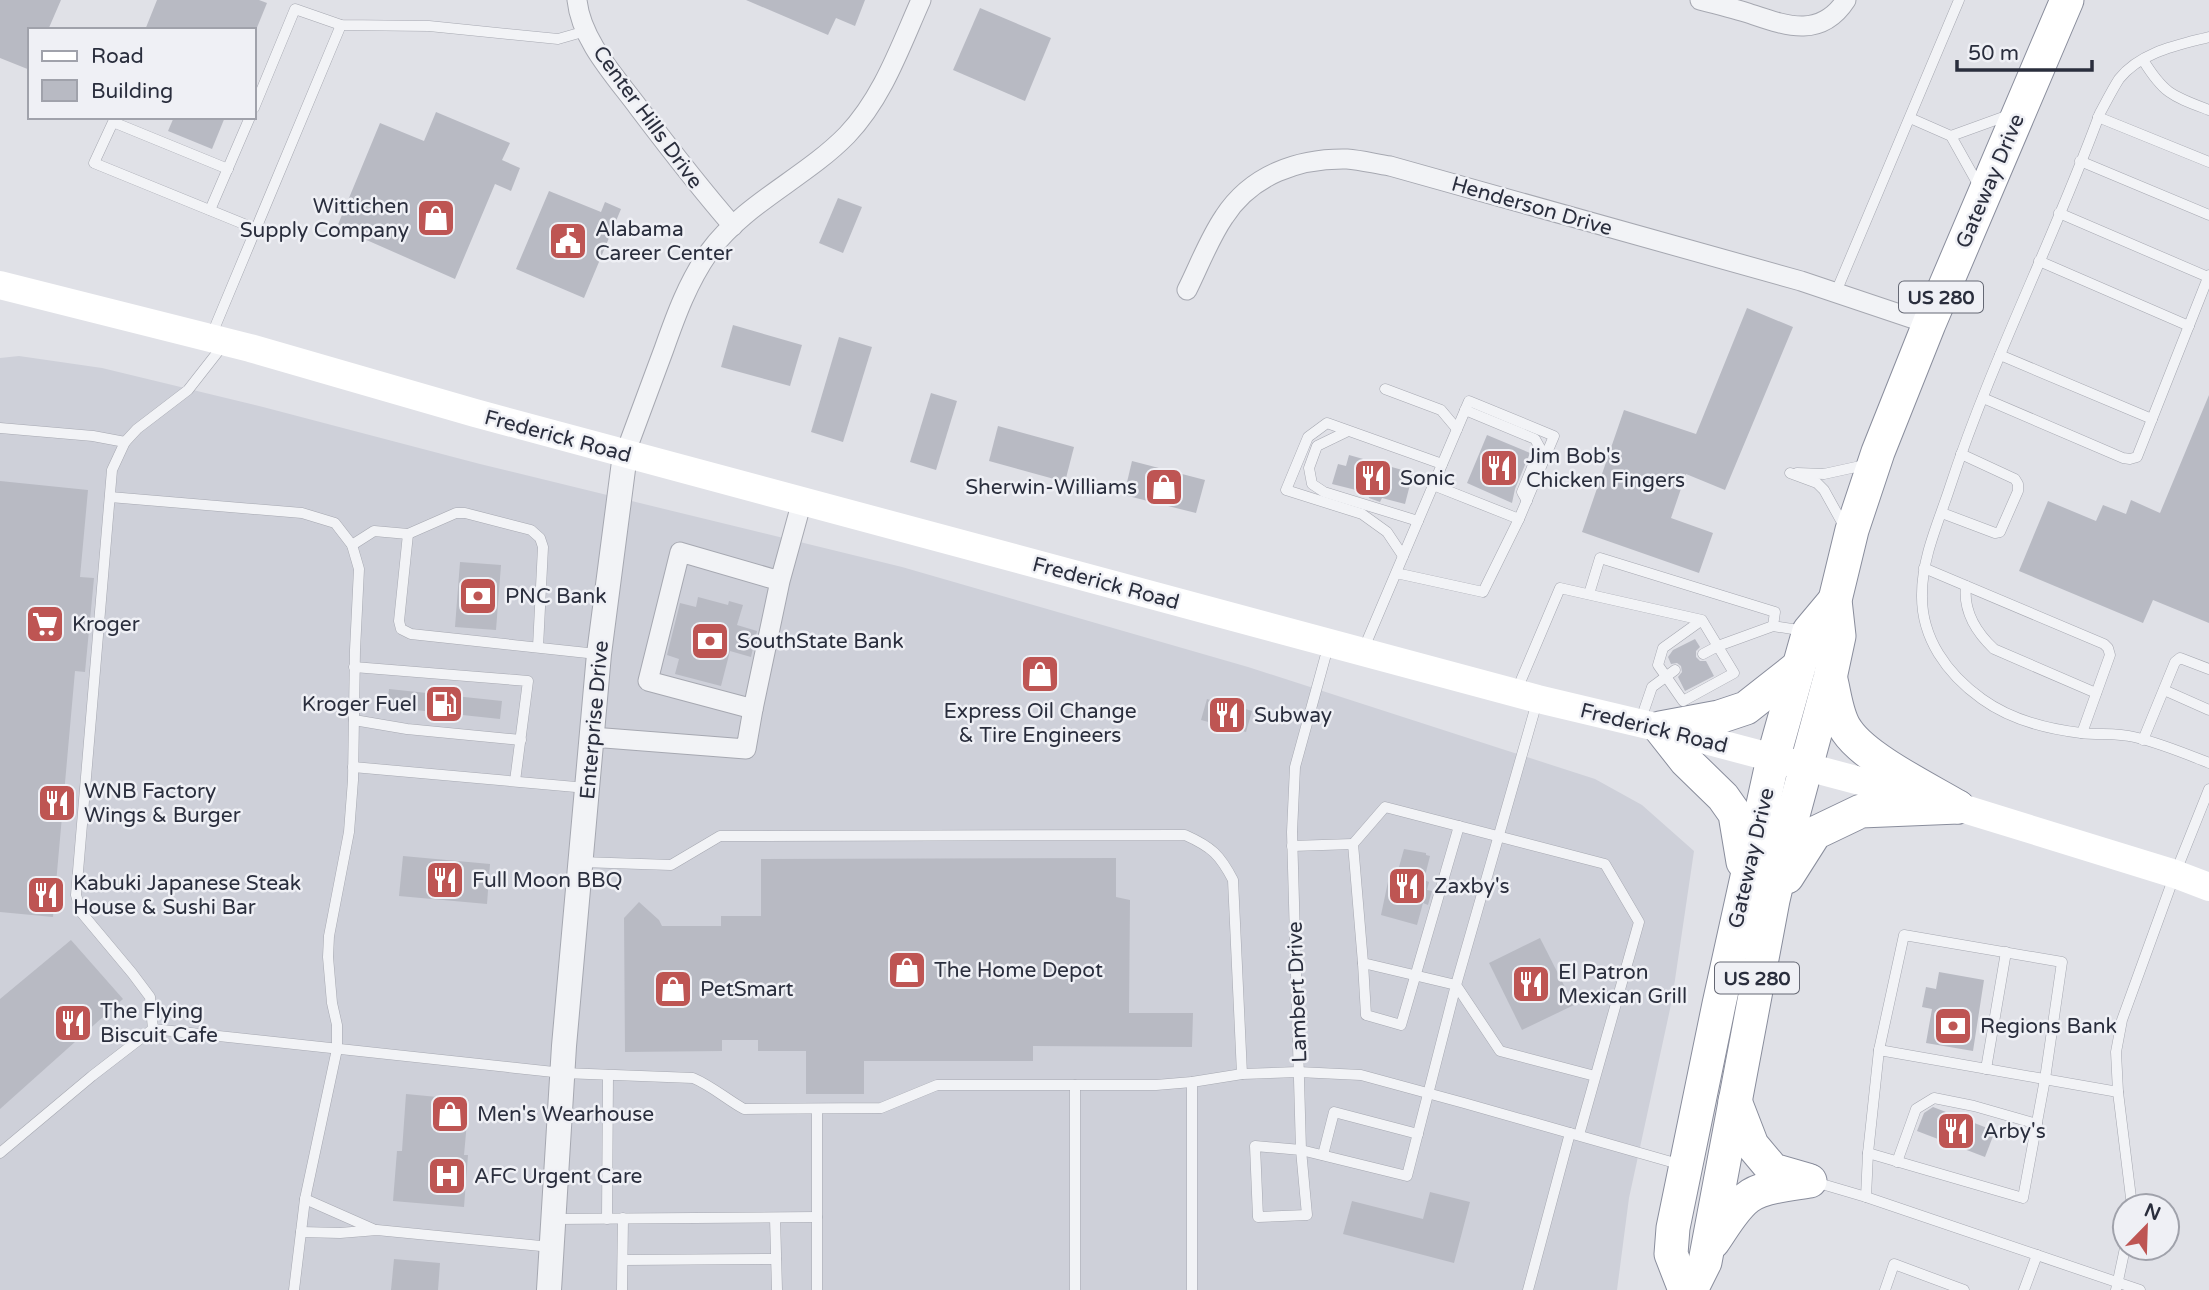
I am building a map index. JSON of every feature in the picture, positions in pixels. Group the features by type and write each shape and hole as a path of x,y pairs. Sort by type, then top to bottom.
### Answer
{"highway":[{"name":"Gateway Drive","path":"1685,1290 1671,1254 1673,1228 1686,1166 1759,892 1806,768 1830,678 1839,636 1835,600 1850,538 1875,463 1929,324 2067,0"},
{"name":"Gateway Drive","path":"1691,1290 1708,1250 1735,1101 1773,759 1809,631 1835,600"},
{"path":"1650,726 1719,717 1746,708 1798,667"},
{"path":"1830,678 1846,730 1855,740 1871,755 1958,807"},
{"path":"1650,726 1723,797 1735,814 1741,841 1759,892 1815,833 1861,811 1958,807"},
{"path":"1735,1101 1752,1145 1773,1170 1810,1181"},
{"path":"1708,1250 1747,1197 1772,1188 1810,1181"}],"main road":[{"name":"Frederick Road","path":"0,285 218,340 437,403 1527,696 1958,807 2209,887"}],"street":[{"name":"Center Hills Drive","path":"577,0 586,31 607,64 687,172 733,226"},
{"name":"Enterprise Drive","path":"549,1290 563,1073 587,788 600,654 625,454 688,286 710,251 733,226 765,199 799,176 846,135 883,86 921,0"},
{"path":"1700,0 1784,25 1807,26 1826,20 1846,0"},
{"name":"Henderson Drive","path":"1187,290 1223,218 1235,201 1250,188 1284,168 1305,162 1347,159 1390,166 1836,292 1929,324"},
{"path":"592,737 746,749 780,581 802,501"},
{"path":"753,709 648,681 680,552 780,581"}],"lane":[{"path":"1836,292 1959,0"},
{"path":"256,103 295,9 341,25 429,26 558,39 586,31"},
{"path":"153,1028 150,998 80,912 76,895 112,470 125,442 137,429 188,390 218,340 256,229 341,25"},
{"path":"2209,37 2162,50 2143,60 2120,77 2098,117 1961,454 1924,568 1922,596 1927,630 1941,661 1983,700 2010,715 2041,726 2082,733 2132,736 2209,763"},
{"path":"2143,60 2165,91 2209,110"},
{"path":"1951,136 2020,111"},
{"path":"2098,117 2209,162"},
{"path":"1910,118 1951,136 1984,195"},
{"path":"210,210 249,119"},
{"path":"228,169 113,122 94,163 256,229"},
{"path":"2080,161 2209,215"},
{"path":"1983,398 2123,458 2137,457 2209,276 2059,213"},
{"path":"2039,261 2189,326"},
{"path":"2000,355 2152,419"},
{"path":"1385,389 1441,410 1457,429"},
{"path":"1362,652 1467,406"},
{"path":"1396,573 1483,592 1527,502 1554,436 1467,406"},
{"path":"1467,406 1535,439 1539,448 1522,492 1527,502"},
{"path":"1403,556 1387,531 1362,514 1286,490 1308,437 1327,423 1441,464"},
{"path":"0,428 93,436 125,442"},
{"path":"1348,431 1317,446 1309,468 1312,484 1324,492 1418,521"},
{"path":"1942,513 1996,533 2000,532 2018,491 2015,479 1961,454"},
{"path":"1850,538 1824,490 1817,483 1790,473 1824,474 1875,463"},
{"path":"1433,485 1519,519"},
{"path":"110,497 302,513 335,523 352,545 359,569 349,832 329,936 328,957 337,1025 337,1049 305,1199 293,1290"},
{"path":"352,545 374,531 408,534 456,513 531,530 540,537 543,548 538,647"},
{"path":"408,534 399,621 401,629 411,634 600,654"},
{"path":"1589,594 1600,558 1774,612 1773,626"},
{"path":"1924,568 2108,648 2110,655 2082,733"},
{"path":"1966,586 1964,600 1972,622 1994,649 2096,693"},
{"path":"0,1153 153,1028 563,1073 693,1077 744,1109 881,1108 937,1085 1156,1085 1242,1074 1297,1072 1301,1150 1307,1215 1258,1217 1255,1146 1301,1150 1407,1176 1498,836 1527,696 1560,588 1702,620 1734,673 1683,701 1670,673 1658,665 1663,648 1702,620"},
{"path":"1703,654 1773,626 1809,631"},
{"name":"Lambert Drive","path":"1329,643 1295,767 1292,846 1297,1072 1361,1076 1686,1166"},
{"path":"2143,740 2175,662 2180,659 2209,669"},
{"path":"355,667 528,681 515,781"},
{"path":"1650,726 1652,687 1670,673"},
{"path":"2164,690 2209,710"},
{"path":"354,720 407,729 521,740"},
{"path":"353,767 587,788"},
{"path":"2130,1192 2116,1052 2122,1020 2209,789"},
{"path":"1459,826 1401,1025 1366,1015 1353,844 1385,807 1498,836 1605,864 1639,922 1595,1076 1528,1290"},
{"path":"581,862 671,865 720,836 1185,835 1206,844 1221,858 1233,880 1242,1074"},
{"path":"1292,846 1353,844"},
{"path":"1866,1197 1868,1153 1879,1050 1904,935 2062,962 2045,1079 2023,1198 1868,1153"},
{"path":"1986,1069 2006,952"},
{"path":"1363,963 1456,985 1500,1051 1595,1076"},
{"path":"1879,1050 2118,1092"},
{"path":"607,1219 608,1075"},
{"path":"1192,1082 1192,1290"},
{"path":"1075,1085 1075,1290"},
{"path":"1897,1162 1916,1109 1934,1098 2037,1124"},
{"path":"817,1109 817,1290"},
{"path":"1323,1155 1335,1112 1418,1134"},
{"path":"1810,1181 1866,1197 2037,1255 2117,1286 2140,1290"},
{"path":"305,1199 377,1230"},
{"path":"775,1217 777,1290"},
{"path":"555,1219 817,1217"},
{"path":"622,1290 623,1218"},
{"path":"300,1232 377,1230 553,1247"},
{"path":"2024,1290 2037,1255"},
{"path":"622,1260 776,1259"},
{"path":"2117,1286 2122,1262"},
{"path":"1885,1290 1894,1264 1965,1290"}],"shaded area":[{"path":"19,356 102,368 902,567 1248,667 1595,779 1642,805 1694,851 1672,1000 1629,1198 1617,1290 0,1290 0,358"}],"building":[{"path":"0,0 61,0 49,28 28,28 28,69 0,58"},
{"path":"157,0 259,0 267,3 256,30 146,28"},
{"path":"746,0 865,0 855,26 836,18 828,35"},
{"path":"980,8 1051,38 1025,101 953,70"},
{"name":"Wittichen Supply Company","path":"436,112 510,143 502,160 520,168 511,191 495,184 455,279 337,227 380,123 424,141"},
{"path":"173,119 224,119 212,149 168,131"},
{"name":"Alabama Career Center","path":"549,191 601,212 605,202 621,209 584,298 516,269"},
{"path":"838,198 862,207 843,253 819,243"},
{"path":"1747,308 1793,327 1725,490 1686,474 1671,518 1713,533 1699,573 1582,532 1624,410 1696,434"},
{"path":"733,325 802,345 790,386 721,367"},
{"path":"839,337 872,347 843,442 811,432"},
{"path":"931,393 957,401 936,470 910,462"},
{"path":"2209,395 2209,623 2153,600 2143,623 2019,571 2048,501 2096,521 2103,505 2126,514 2131,500 2160,513"},
{"path":"998,426 1074,447 1065,482 989,461"},
{"name":"Jim Bob's Chicken Fingers","path":"1487,435 1530,453 1512,503 1467,483"},
{"name":"Sonic","path":"1349,455 1413,473 1405,504 1382,498 1380,502 1369,498 1368,493 1332,484 1338,464 1346,466"},
{"name":"Sherwin-Williams","path":"1132,461 1205,480 1196,513 1124,495"},
{"name":"Kroger","path":"0,481 88,490 80,577 94,578 85,672 75,671 53,917 0,912"},
{"name":"PNC Bank","path":"460,562 501,565 496,630 455,627"},
{"name":"SouthState Bank","path":"698,597 728,605 729,601 743,605 737,625 757,631 751,657 730,651 721,686 675,674 679,659 667,655 680,603 696,607"},
{"path":"1695,639 1700,647 1696,651 1696,657 1700,661 1706,661 1714,676 1685,691 1678,677 1682,672 1681,666 1677,663 1671,664 1668,657 1673,650"},
{"name":"Kroger Fuel","path":"389,689 502,701 500,719 387,707"},
{"name":"Subway","path":"1207,699 1219,703 1221,699 1252,711 1246,732 1201,720"},
{"name":"Zaxby's","path":"1404,849 1430,856 1424,880 1429,882 1427,890 1432,891 1428,905 1423,903 1417,925 1381,915 1389,877 1392,878 1393,873 1397,874"},
{"name":"Full Moon BBQ","path":"403,856 490,864 487,904 399,896"},
{"name":"The Home Depot","path":"1116,858 1116,897 1130,900 1129,1013 1193,1013 1192,1047 1033,1046 1033,1061 864,1061 864,1094 806,1094 806,1051 758,1051 758,1040 722,1040 722,1051 625,1052 624,918 639,902 662,926 721,926 721,916 761,916 761,859"},
{"name":"El Patron Mexican Grill","path":"1540,938 1574,1005 1522,1030 1489,963"},
{"path":"71,940 123,999 0,1109 0,999"},
{"name":"Regions Bank","path":"1939,972 1984,980 1973,1051 1926,1043 1932,1009 1922,1007 1926,987 1936,989"},
{"path":"406,1094 469,1100 464,1155 468,1155 464,1207 393,1201 397,1151 402,1151"},
{"name":"Arby's","path":"1933,1107 1995,1131 1985,1157 1917,1131 1924,1113"},
{"path":"1430,1192 1470,1202 1454,1263 1343,1234 1352,1201 1423,1219"},
{"path":"394,1259 440,1263 438,1290 391,1290"}],"place":[{"name":"Wittichen Supply Company","path":"436,218"},
{"name":"Alabama Career Center","path":"568,241"},
{"name":"Jim Bob's Chicken Fingers","path":"1499,468"},
{"name":"Sonic","path":"1373,478"},
{"name":"Sherwin-Williams","path":"1164,487"},
{"name":"PNC Bank","path":"478,596"},
{"name":"Kroger","path":"45,624"},
{"name":"SouthState Bank","path":"710,641"},
{"name":"Express Oil Change & Tire Engineers","path":"1040,674"},
{"name":"Kroger Fuel","path":"444,704"},
{"name":"Subway","path":"1227,715"},
{"name":"WNB Factory Wings & Burger","path":"57,803"},
{"name":"Full Moon BBQ","path":"445,880"},
{"name":"Zaxby's","path":"1407,886"},
{"name":"Kabuki Japanese Steak House & Sushi Bar","path":"46,895"},
{"name":"The Home Depot","path":"907,970"},
{"name":"El Patron Mexican Grill","path":"1531,984"},
{"name":"PetSmart","path":"673,989"},
{"name":"The Flying Biscuit Cafe","path":"73,1023"},
{"name":"Regions Bank","path":"1953,1026"},
{"name":"Men's Wearhouse","path":"450,1114"},
{"name":"Arby's","path":"1956,1131"},
{"name":"AFC Urgent Care","path":"447,1176"}]}
